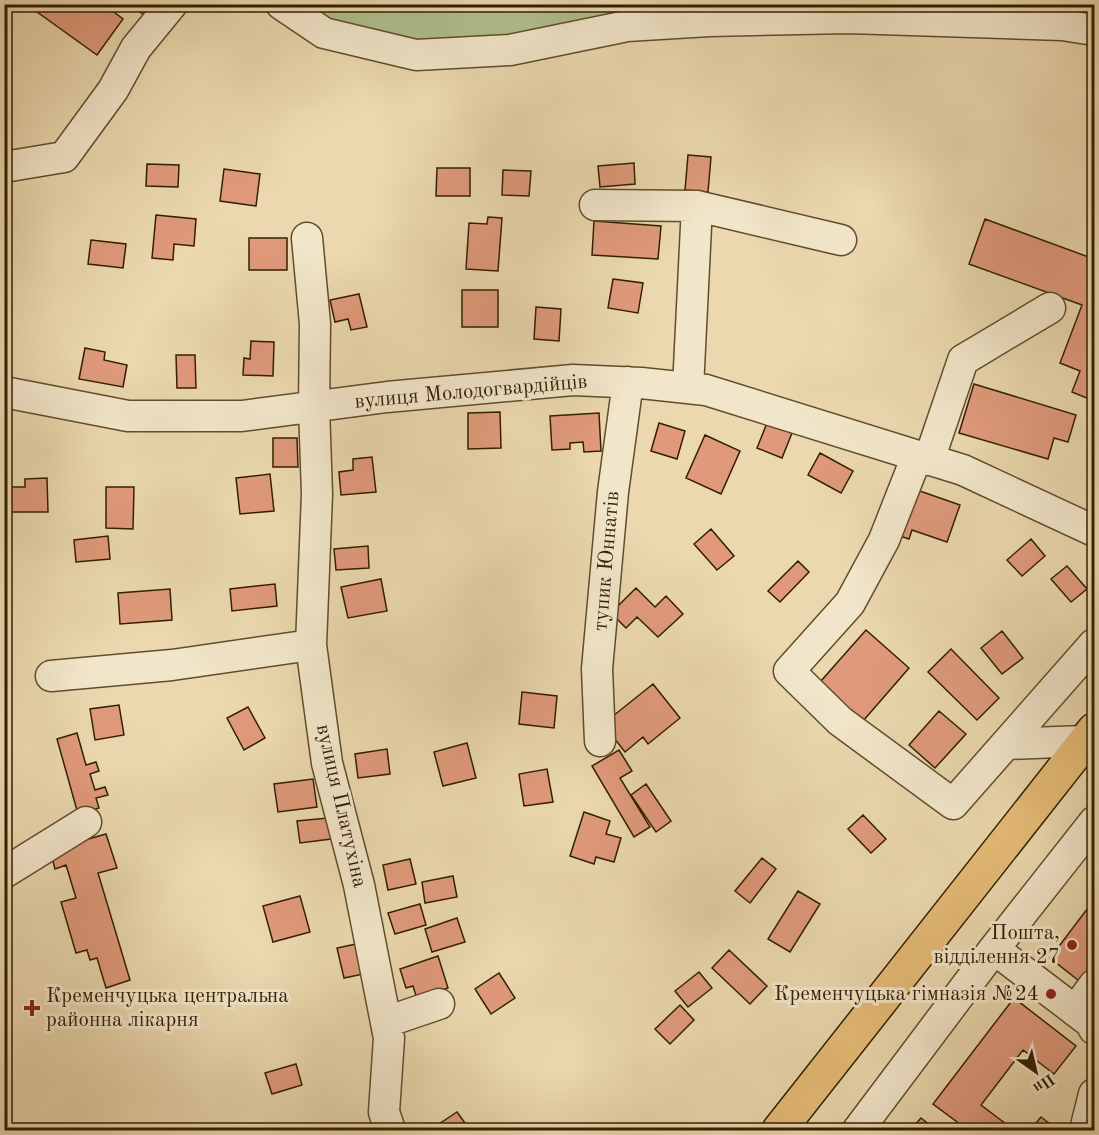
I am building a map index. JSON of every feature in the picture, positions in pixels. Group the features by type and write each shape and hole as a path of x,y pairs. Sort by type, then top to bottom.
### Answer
{"highway":[{"path":"779,1131 1090,736"}],"street":[{"path":"4,167 64,157 113,90 136,48 172,4"},
{"path":"281,4 324,33 416,55 510,50 627,26 709,21 849,18 1062,25 1095,30"},
{"path":"595,205 697,206 841,240"},
{"path":"688,388 697,206"},
{"name":"вулиця Платухіна","path":"308,238 315,324 314,407 317,494 310,645 327,763 359,885 389,1038 384,1112 390,1131"},
{"path":"1050,308 963,360 923,458 884,540 850,603 789,671 840,721 953,804 1095,644"},
{"name":"вулиця Молодогвардійців","path":"4,392 128,416 242,416 387,397 573,380 628,382 706,390 963,470 1095,531"},
{"name":"тупик Юннатів","path":"600,741 597,669 613,492 628,382"},
{"path":"51,676 172,665 310,645"},
{"path":"1006,744 1090,736"},
{"path":"4,873 86,822"},
{"path":"858,1131 994,949 1095,822"},
{"path":"994,949 1085,1020 1095,985"},
{"path":"386,1022 439,1004"},
{"path":"1095,1038 1095,1047"},
{"path":"1085,1131 1095,1094"}],"green space":[{"path":"298,5 808,5 537,37 420,45 364,35"}],"building":[{"path":"26,4 103,4 123,19 97,55"},
{"path":"135,4 160,4 150,19 133,7"},
{"path":"688,155 711,157 708,192 685,190"},
{"path":"634,163 635,184 600,187 598,166"},
{"path":"147,164 179,165 178,187 146,186"},
{"path":"437,168 470,168 470,196 436,196"},
{"path":"224,169 260,174 256,206 220,201"},
{"path":"503,170 531,171 529,196 502,195"},
{"path":"156,215 196,219 194,246 174,244 173,260 152,258"},
{"path":"488,217 502,218 498,271 466,269 469,223 487,224"},
{"path":"985,219 1094,259 1094,401 1072,392 1080,371 1060,363 1082,305 969,264"},
{"path":"594,221 661,226 658,259 592,255"},
{"path":"249,238 287,238 287,270 249,270"},
{"path":"91,240 126,244 123,268 88,264"},
{"path":"613,279 643,283 638,313 608,308"},
{"path":"462,290 498,290 498,327 462,327"},
{"path":"359,294 367,327 351,330 348,319 335,322 330,300"},
{"path":"536,307 561,309 559,341 534,339"},
{"path":"251,341 274,342 273,376 243,375 244,358 250,359"},
{"path":"85,348 105,352 104,360 127,365 123,387 79,379"},
{"path":"176,355 195,355 196,388 177,388"},
{"path":"974,384 1076,415 1068,442 1054,438 1048,459 959,433"},
{"path":"500,412 501,448 468,449 468,413"},
{"path":"599,413 601,451 584,452 583,442 570,443 570,449 552,450 550,416"},
{"path":"659,423 685,431 677,459 651,451"},
{"path":"767,423 792,433 782,458 757,448"},
{"path":"705,435 740,451 721,494 686,478"},
{"path":"273,438 297,438 298,467 273,467"},
{"path":"820,453 853,471 841,493 808,475"},
{"path":"372,457 376,492 341,495 339,472 353,470 353,459"},
{"path":"270,474 274,511 240,514 236,478"},
{"path":"47,478 48,512 11,512 10,487 25,487 25,479"},
{"path":"106,487 134,487 133,529 106,528"},
{"path":"917,490 960,505 947,542 912,530 909,539 900,536"},
{"path":"711,529 734,556 717,570 694,544"},
{"path":"108,536 110,559 76,562 74,540"},
{"path":"1031,539 1045,556 1022,576 1007,560"},
{"path":"368,546 369,568 336,570 334,549"},
{"path":"798,561 809,572 780,602 768,591"},
{"path":"1067,566 1087,589 1071,602 1051,579"},
{"path":"381,579 387,611 348,618 341,587"},
{"path":"275,584 277,606 232,611 230,589"},
{"path":"636,588 655,607 666,596 683,614 658,637 637,617 626,628 611,613"},
{"path":"170,589 172,620 120,624 118,593"},
{"path":"866,630 909,668 857,728 813,690"},
{"path":"1002,631 1023,658 1002,674 981,648"},
{"path":"951,649 999,698 977,720 928,672"},
{"path":"653,684 680,718 648,744 643,737 625,752 603,724"},
{"path":"522,692 557,696 554,728 519,724"},
{"path":"119,705 124,735 95,740 90,709"},
{"path":"248,707 265,738 244,750 227,718"},
{"path":"939,711 966,734 935,768 909,745"},
{"path":"77,733 86,765 96,762 99,771 90,774 95,790 105,787 108,795 96,798 99,808 78,814 57,739"},
{"path":"467,743 476,778 443,786 434,752"},
{"path":"387,749 390,774 358,778 355,754"},
{"path":"619,750 632,771 620,778 650,827 634,837 592,766"},
{"path":"547,769 553,802 524,806 519,774"},
{"path":"313,779 317,807 278,812 274,784"},
{"path":"646,784 671,821 656,832 631,795"},
{"path":"584,812 610,821 606,834 621,838 614,862 596,857 594,864 570,856"},
{"path":"863,815 886,839 871,853 848,829"},
{"path":"328,818 331,839 300,843 297,821"},
{"path":"106,834 117,868 98,873 130,980 106,988 97,958 90,960 87,950 76,953 61,902 76,898 66,865 55,869 51,854 64,846"},
{"path":"762,858 776,869 750,903 735,891"},
{"path":"410,859 416,884 388,890 383,865"},
{"path":"453,876 457,897 425,903 422,882"},
{"path":"798,891 820,904 790,952 768,939"},
{"path":"300,896 310,932 273,942 263,906"},
{"path":"1094,900 1094,970 1083,984 1050,958"},
{"path":"420,904 426,925 395,934 388,913"},
{"path":"457,918 465,942 432,952 425,929"},
{"path":"361,943 368,973 344,978 337,948"},
{"path":"729,950 767,986 750,1004 712,968"},
{"path":"438,956 448,988 417,999 413,986 406,988 400,969"},
{"path":"699,972 712,988 688,1007 675,991"},
{"path":"499,973 515,998 491,1014 475,989"},
{"path":"1014,998 1076,1046 1054,1074 1023,1050 981,1105 1014,1130 968,1130 933,1104"},
{"path":"680,1005 694,1020 670,1044 655,1029"},
{"path":"296,1064 302,1085 272,1094 265,1073"},
{"path":"457,1112 470,1130 430,1130"},
{"path":"1041,1117 1058,1130 1030,1130"},
{"path":"921,1118 936,1130 910,1130"}],"place":[{"name":"Пошта, відділення 27","path":"1072,945"},
{"name":"Кременчуцька гімназія №24","path":"1051,994"},
{"name":"Кременчуцька центральна районна лікарня","path":"32,1008"}]}
